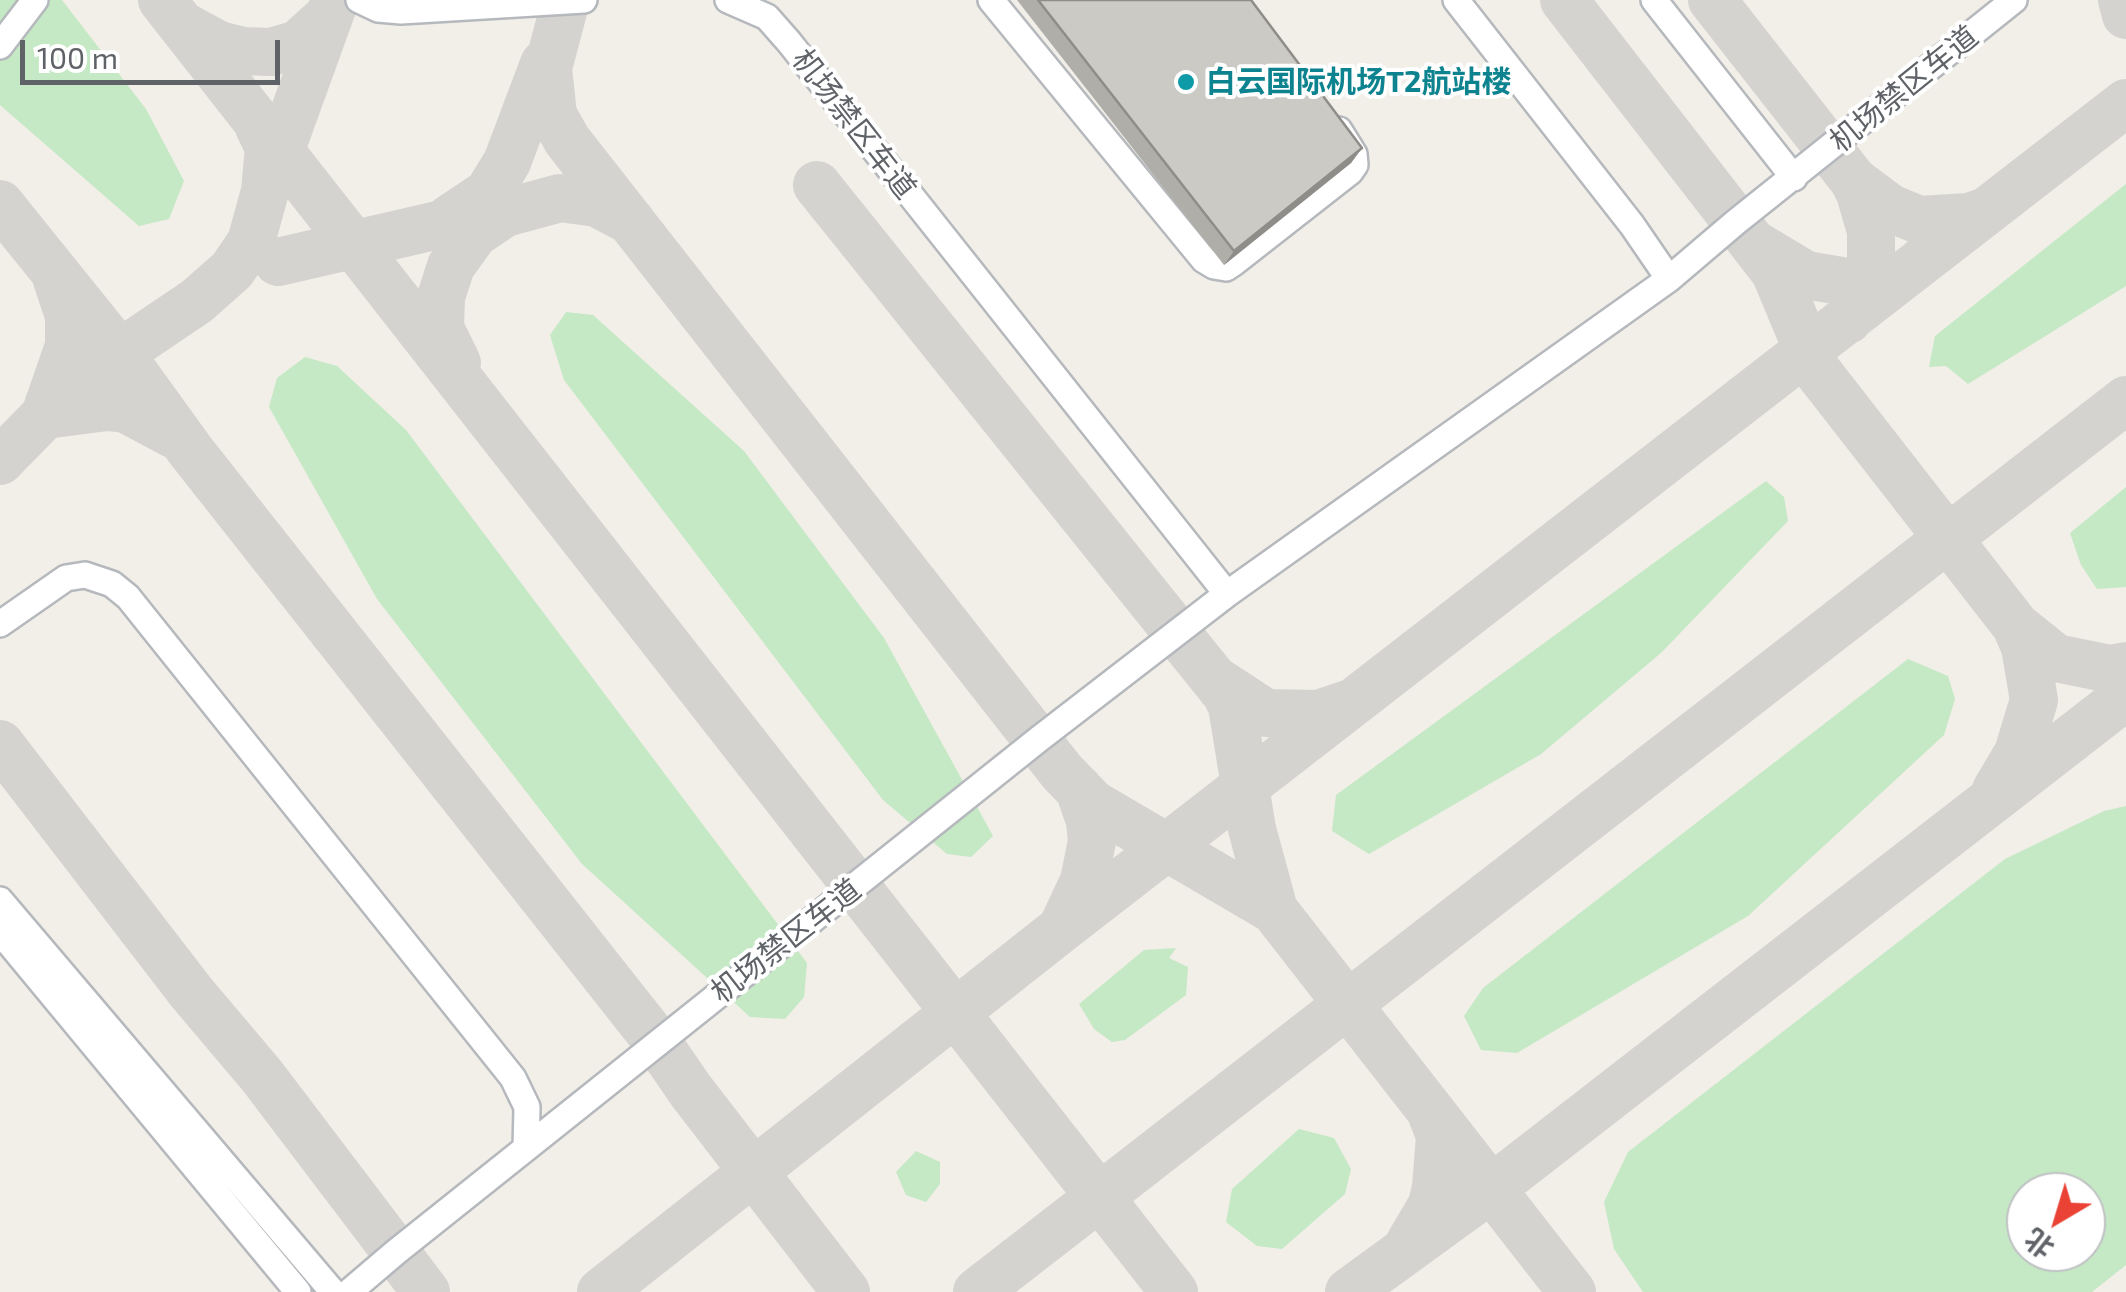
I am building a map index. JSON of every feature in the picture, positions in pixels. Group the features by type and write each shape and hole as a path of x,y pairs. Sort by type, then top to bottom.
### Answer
{"lane":[{"path":"0,46 35,0"},
{"path":"359,0 378,9 401,10 584,0"},
{"name":"机场禁区车道","path":"728,0 767,17 796,50 1227,594"},
{"path":"992,0 1204,260 1214,266 1226,268 1355,166 1354,154 1328,116"},
{"path":"1456,0 1670,279"},
{"path":"1654,0 1794,178"},
{"name":"机场禁区车道","path":"349,1292 1038,740 1227,594 1670,279 2014,0"},
{"path":"0,624 66,578 85,575 112,584 128,597 513,1078 528,1107 526,1148"},
{"path":"0,900 333,1292"},
{"path":"0,932 298,1292"}],"green space":[{"path":"0,0 62,0 146,109 184,181 169,219 139,226 0,105"},
{"path":"2126,184 2126,286 1968,384 1946,366 1929,367 1935,336"},
{"path":"566,312 593,315 744,451 884,638 993,836 971,857 947,854 883,800 564,380 550,335"},
{"path":"305,357 337,366 406,430 807,963 804,997 785,1019 750,1017 582,864 377,599 269,407 277,378"},
{"path":"1766,481 1784,497 1788,521 1661,653 1541,754 1369,854 1332,831 1336,795"},
{"path":"2126,487 2126,587 2097,589 2081,565 2070,533"},
{"path":"1908,659 1948,676 1955,699 1944,735 1748,916 1517,1053 1481,1050 1464,1016 1483,988"},
{"path":"2126,806 2126,1265 2092,1292 1643,1292 1614,1249 1604,1202 1628,1152 2005,859 2104,811"},
{"path":"1176,948 1169,958 1188,967 1186,995 1125,1040 1112,1042 1094,1029 1079,1004 1144,950"},
{"path":"1299,1129 1334,1138 1351,1169 1345,1194 1282,1249 1257,1246 1226,1222 1232,1189"},
{"path":"916,1151 940,1162 940,1184 926,1202 906,1195 896,1172"}],"building":[{"name":"白云国际机场T2航站楼","path":"1038,0 1251,0 1362,148 1234,251"}],"taxiway":[{"path":"162,0 1174,1292"},
{"path":"272,174 335,0"},
{"path":"566,0 548,68 553,115 567,140 1062,772 1093,804 1274,910 1572,1292"},
{"path":"1564,0 1775,272 1815,368 2016,626 2056,658 2110,669 2126,666"},
{"path":"1712,0 1860,193 1871,231 1871,263 1848,320"},
{"path":"2122,0 2126,15"},
{"path":"184,26 219,45 271,52 298,44 329,16"},
{"path":"449,219 488,193 507,162 544,64"},
{"path":"601,1292 1061,929 2126,103"},
{"path":"0,461 45,415 120,353 197,301 232,270 251,242 265,191 269,148 259,127"},
{"path":"1854,181 1890,208 1919,220 1969,217 1983,212"},
{"path":"817,185 1226,694 1232,706 1252,829 1274,910"},
{"path":"457,363 440,328 441,297 451,266 474,234 505,213 560,198 597,203 631,221"},
{"path":"0,204 658,1043 846,1292"},
{"path":"278,262 499,211"},
{"path":"1756,245 1806,275 1847,282 1889,276"},
{"path":"57,280 69,316 69,346 45,415 107,407 126,409 175,435"},
{"path":"977,1292 2126,400"},
{"path":"1996,790 2018,753 2034,700 2025,647 2016,626"},
{"path":"1217,681 1266,713 1318,714 1348,704"},
{"path":"1349,1292 1492,1188 2126,696"},
{"path":"0,744 191,992 262,1076 426,1292"},
{"path":"1062,928 1084,881 1092,841 1079,789"},
{"path":"1409,1244 1432,1205 1436,1187 1440,1136 1430,1110"}],"place":[{"name":"白云国际机场T2航站楼","path":"1186,82"}]}
